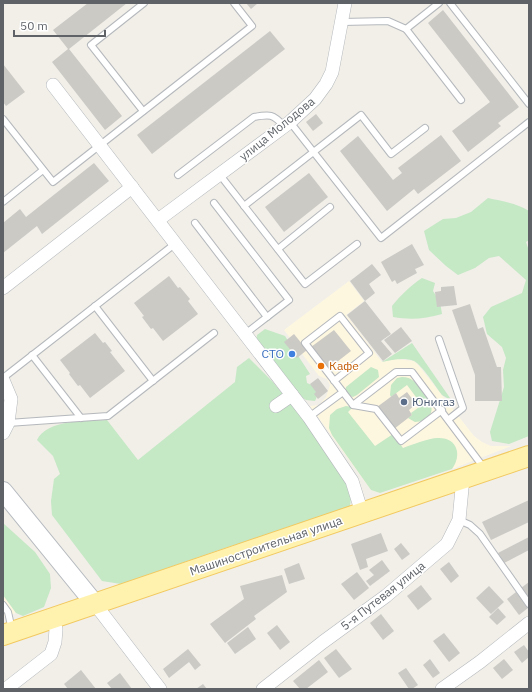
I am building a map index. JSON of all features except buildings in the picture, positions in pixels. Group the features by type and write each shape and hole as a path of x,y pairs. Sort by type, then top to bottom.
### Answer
{"main road":[{"name":"Машиностроительная улица","path":"8,633 529,456"},
{"path":"3,491 95,604"}],"street":[{"name":"улица Молодова","path":"158,220 287,124 315,99 326,84 332,72 345,3"},
{"path":"53,85 309,417 352,481 362,513"},
{"path":"3,288 132,187"},
{"path":"3,379 11,399 6,428"},
{"path":"276,406 292,395"},
{"name":"5-я Путевая улица","path":"263,689 323,642 392,592 447,544 458,520 463,478"},
{"path":"95,604 160,689"},
{"path":"6,689 51,654 56,642 56,629 52,619"},
{"path":"442,689 480,662 529,623"}],"lane":[{"path":"143,111 91,45 144,3"},
{"path":"3,119 53,182 252,26 234,3"},
{"path":"406,29 439,3"},
{"path":"450,3 529,104"},
{"path":"342,22 388,21 406,29 461,100"},
{"path":"178,175 254,117 266,114 275,116 287,124 313,152 381,238 529,122"},
{"path":"244,206 361,115 391,154 425,128"},
{"path":"3,202 43,170"},
{"path":"220,175 305,284 357,244"},
{"path":"214,203 289,300 246,334"},
{"path":"278,249 330,207"},
{"path":"196,223 267,317"},
{"path":"3,379 176,243"},
{"path":"95,306 154,381"},
{"path":"334,381 369,353 340,316 305,343 334,381 353,405 376,409 401,441 442,410"},
{"path":"6,428 108,416 214,333"},
{"path":"439,339 463,408 449,419"},
{"path":"32,355 81,418"},
{"path":"353,405 396,372 412,372 449,419 486,470"},
{"path":"309,417 343,392"},
{"path":"458,520 470,525 480,534 529,604"},
{"path":"3,605 8,612 8,633"}],"shaded area":[{"path":"349,281 364,301 346,315 382,362 395,359 414,361 474,436 491,446 511,446 452,469 380,493 371,490 310,406 319,405 326,397 330,385 327,379 319,376 284,330"},
{"path":"3,595 16,613 3,617"}],"green space":[{"path":"488,198 514,204 529,211 529,240 526,242 529,251 529,436 509,444 492,441 490,432 504,387 503,370 506,358 502,347 487,334 483,317 491,307 522,293 526,280 499,256 489,258 475,268 458,275 429,250 424,231 443,219 456,218 471,212"},
{"path":"422,278 435,283 433,291 440,302 442,314 418,318 393,317 392,306 406,291"},
{"path":"265,329 285,336 310,374 306,376 307,383 314,386 318,394 315,401 306,400 297,394 256,341 257,335"},
{"path":"412,343 450,398 442,395 425,371 414,361 402,359 382,362"},
{"path":"249,358 272,381 309,426 352,491 350,506 335,515 228,547 121,584 102,581 52,515 51,501 54,479 60,474 53,456 37,440 42,433 49,428 68,422 107,420 138,460 235,382 237,367"},
{"path":"371,367 378,370 379,377 357,395 353,397 350,396 345,391 346,387"},
{"path":"402,377 414,381 430,402 432,410 431,414 424,421 415,422 408,418 412,415 411,413 422,405 407,385 391,397 390,395 391,385 397,378"},
{"path":"346,406 353,407 348,412 375,446 393,434 403,448 435,438 445,439 454,444 456,449 457,459 455,464 452,469 380,493 371,490 332,435 329,428 330,415 337,409"},
{"path":"3,523 35,552 50,574 51,588 44,607 23,616 16,613 3,595"}],"place":[{"name":"СТО","path":"292,354"},
{"name":"Кафе","path":"321,366"},
{"name":"Юнигаз","path":"404,402"}]}
